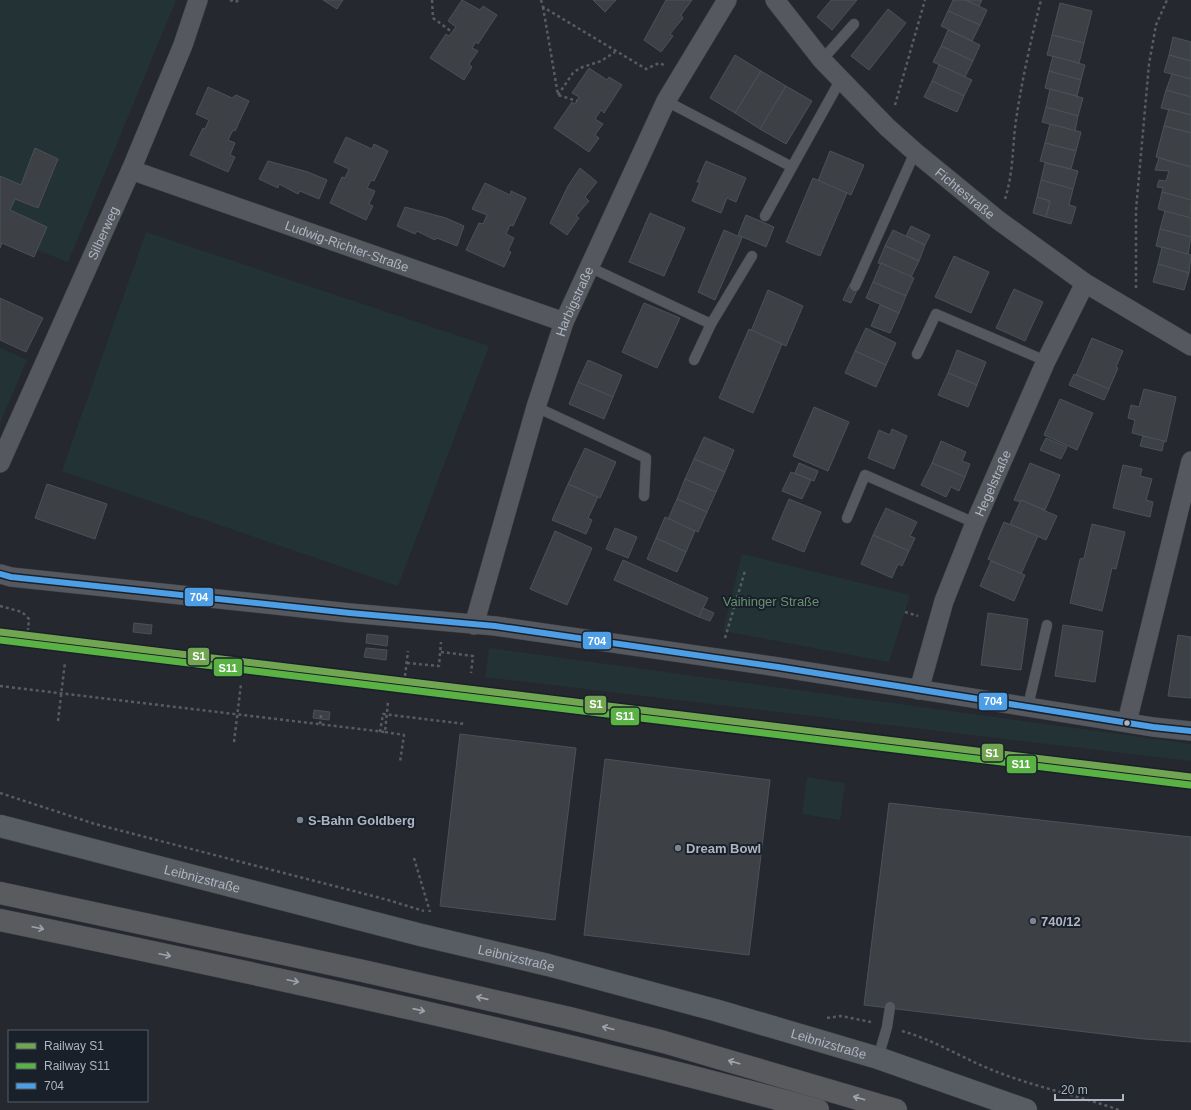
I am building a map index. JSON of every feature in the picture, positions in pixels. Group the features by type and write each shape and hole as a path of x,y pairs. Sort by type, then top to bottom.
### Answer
{"highway":[{"path":"0,893 348,968 569,1018 664,1042 896,1110"},
{"path":"0,920 304,984 547,1039 818,1110"}],"street":[{"name":"Silberweg","path":"0,463 130,170 183,44 198,0"},
{"name":"Harbigstraße","path":"474,625 536,407 564,322 666,101 727,0"},
{"name":"Fichtestraße","path":"775,0 822,60 887,127 915,152 998,220 1085,283 1191,346"},
{"name":"Ludwig-Richter-Straße","path":"130,170 564,322"},
{"name":"Hegelstraße","path":"918,690 944,601 974,523 1046,361 1085,283"},
{"path":"1127,722 1191,461"},
{"path":"0,574 11,577 474,625 496,626 722,658 918,690 1191,731"},
{"name":"Leibnizstraße","path":"0,826 421,935 548,965 715,1010 878,1058 1026,1110"}],"lane":[{"path":"822,60 854,24"},
{"path":"765,216 840,79"},
{"path":"666,101 792,167"},
{"path":"855,286 915,152"},
{"path":"694,360 710,324 752,256"},
{"path":"589,267 710,324"},
{"path":"917,354 936,314 1046,361"},
{"path":"536,407 646,458 644,496"},
{"path":"847,518 865,475 974,523"},
{"path":"1028,706 1047,625"},
{"path":"878,1058 887,1027 890,1007"}],"path":[{"path":"230,0 235,2 240,0"},
{"path":"432,0 432,18 452,32"},
{"path":"541,0 558,95"},
{"path":"901,88 925,0"},
{"path":"1011,178 1018,107 1041,0"},
{"path":"1137,276 1136,210 1149,64 1156,25 1167,0"},
{"path":"543,7 615,52 646,69"},
{"path":"558,95 573,73 580,68 601,61 615,52"},
{"path":"558,95 577,101"},
{"path":"722,658 727,631 745,571"},
{"path":"0,606 22,612 29,619 28,630"},
{"path":"405,676 408,651"},
{"path":"407,663 439,666 441,652 473,656 472,673"},
{"path":"58,720 65,662"},
{"path":"234,742 241,684"},
{"path":"0,686 404,735 400,762"},
{"path":"385,732 388,702"},
{"path":"380,732 383,714 465,724"},
{"path":"320,724 321,715"},
{"path":"414,858 430,912"}],"green space":[{"path":"0,0 176,0 68,262 37,250 47,227 10,210 15,199 38,208 58,159 35,148 21,185 0,176"},
{"path":"146,232 489,346 398,586 62,471"},
{"path":"0,348 27,360 0,423"},
{"name":"Vaihinger Straße","path":"742,554 910,595 889,662 723,631"},
{"path":"489,648 1191,744 1191,761 485,677"},
{"path":"807,777 845,783 840,820 802,814"}],"building":[{"path":"323,0 343,0 337,9"},
{"path":"462,0 480,10 483,6 497,15 478,44 476,42 472,48 478,51 469,64 472,67 464,80 430,58 446,34 449,36 456,27 448,21"},
{"path":"593,0 616,0 605,12"},
{"path":"666,0 692,0 681,15 683,18 670,34 673,36 661,52 644,40"},
{"path":"831,0 857,0 832,30 817,17"},
{"path":"953,0 966,0 987,10 980,25 948,11"},
{"path":"966,0 982,0 979,6"},
{"path":"1060,3 1092,11 1084,43 1052,35"},
{"path":"888,9 906,23 869,70 851,56"},
{"path":"948,11 980,25 972,41 941,26"},
{"path":"948,30 980,45 973,61 941,46"},
{"path":"1052,35 1084,43 1079,63 1047,55"},
{"path":"1173,37 1191,42 1191,61 1169,55"},
{"path":"941,46 973,61 965,77 933,62"},
{"path":"735,55 761,71 735,113 710,98"},
{"path":"1169,55 1191,61 1191,79 1164,72"},
{"path":"1053,56 1085,65 1081,80 1049,71"},
{"path":"939,65 972,80 964,96 932,81"},
{"path":"589,68 607,80 609,77 622,85 604,113 601,110 595,119 603,124 595,135 599,138 589,152 554,128 572,102 575,104 579,97 572,93"},
{"path":"761,71 786,86 760,129 735,113"},
{"path":"1049,71 1081,80 1077,96 1045,88"},
{"path":"1172,74 1191,79 1191,97 1166,90"},
{"path":"932,81 964,96 957,112 924,97"},
{"path":"786,86 812,101 786,144 760,129"},
{"path":"208,87 232,98 236,95 249,101 235,131 233,130 228,140 235,143 230,155 235,157 228,172 190,155 203,128 205,129 209,120 196,114"},
{"path":"1050,89 1083,98 1078,116 1046,107"},
{"path":"1166,90 1191,97 1191,115 1161,108"},
{"path":"1046,107 1078,116 1075,131 1042,122"},
{"path":"1169,109 1191,115 1191,133 1164,126"},
{"path":"1050,124 1081,132 1076,151 1045,143"},
{"path":"1164,126 1191,133 1191,167 1156,157"},
{"path":"346,137 372,149 374,144 388,151 374,181 371,180 367,188 375,191 369,204 373,206 366,220 330,203 342,177 345,178 349,169 334,162"},
{"path":"1045,143 1076,151 1071,169 1040,161"},
{"path":"35,148 58,159 38,208 15,199 10,210 47,227 34,257 2,243 0,248 0,176 21,185"},
{"path":"830,151 864,165 851,195 818,181"},
{"path":"1159,158 1191,167 1191,200 1162,192 1163,188 1157,187 1159,180 1166,181 1169,171 1155,170"},
{"path":"268,161 308,172 327,180 319,199 300,191 298,194 279,184 278,188 259,179"},
{"path":"706,161 746,178 736,202 727,198 721,213 692,201 700,182 697,182"},
{"path":"1045,163 1078,171 1073,189 1041,180"},
{"path":"580,168 597,182 585,197 589,201 576,216 579,218 567,235 550,223 568,186"},
{"path":"813,178 847,193 820,256 786,242"},
{"path":"1041,180 1073,189 1069,205 1076,207 1071,224 1046,217 1050,201 1037,197"},
{"path":"485,183 510,195 511,191 526,198 513,226 510,225 506,234 514,238 508,251 511,252 504,267 466,250 479,223 483,224 487,215 472,209"},
{"path":"1162,192 1191,200 1190,218 1158,209"},
{"path":"1037,197 1050,201 1046,217 1033,213"},
{"path":"405,207 446,218 464,226 457,246 437,238 435,240 417,231 415,234 397,226"},
{"path":"1165,211 1191,218 1191,237 1160,229"},
{"path":"650,213 685,228 664,276 629,262"},
{"path":"746,215 774,227 766,247 738,235"},
{"path":"911,226 930,235 925,245 906,236"},
{"path":"1160,229 1191,237 1188,254 1156,246"},
{"path":"724,230 742,238 715,300 698,292"},
{"path":"893,230 925,245 919,261 885,246"},
{"path":"885,246 919,261 911,277 878,263"},
{"path":"1162,247 1191,255 1189,273 1158,264"},
{"path":"954,256 989,272 971,313 935,297"},
{"path":"881,263 914,278 906,296 873,282"},
{"path":"1158,264 1189,273 1184,290 1153,282"},
{"path":"873,282 906,296 899,313 866,298"},
{"path":"850,284 858,288 851,303 843,300"},
{"path":"1014,289 1043,302 1025,341 996,328"},
{"path":"768,290 803,306 786,346 751,331"},
{"path":"0,298 43,318 26,352 0,340"},
{"path":"644,303 680,318 657,368 622,352"},
{"path":"880,305 899,313 890,333 871,326"},
{"path":"866,328 896,343 886,365 855,351"},
{"path":"749,329 782,344 753,413 719,398"},
{"path":"1092,338 1123,351 1109,389 1076,375"},
{"path":"957,350 986,362 977,385 948,373"},
{"path":"855,351 886,365 876,387 845,373"},
{"path":"588,360 622,375 613,397 578,382"},
{"path":"948,373 977,385 968,407 938,395"},
{"path":"1074,374 1109,389 1104,400 1069,385"},
{"path":"578,382 613,397 604,419 569,404"},
{"path":"1144,389 1176,397 1166,442 1132,433 1135,420 1128,418 1131,405 1139,407"},
{"path":"1060,399 1093,413 1077,450 1044,435"},
{"path":"814,407 849,422 828,471 793,456"},
{"path":"892,429 907,436 894,469 868,458 879,430 890,435"},
{"path":"1143,436 1164,441 1162,451 1140,446"},
{"path":"704,437 734,450 725,472 694,459"},
{"path":"1046,438 1067,447 1061,459 1040,450"},
{"path":"941,441 966,452 962,461 970,464 965,477 932,463"},
{"path":"585,448 616,462 600,498 568,484"},
{"path":"694,459 725,472 716,492 685,479"},
{"path":"799,463 818,471 814,481 795,473"},
{"path":"932,463 965,477 959,491 951,487 946,497 921,485"},
{"path":"1030,463 1060,475 1045,510 1021,500 1020,502 1014,500"},
{"path":"1123,465 1142,469 1140,476 1152,479 1146,500 1153,502 1150,517 1113,508"},
{"path":"791,472 811,480 802,499 782,491"},
{"path":"685,479 716,492 707,512 677,499"},
{"path":"47,484 107,504 95,539 35,518"},
{"path":"568,484 598,497 588,518 592,520 586,534 552,520"},
{"path":"677,499 707,512 698,532 668,519"},
{"path":"789,499 821,512 804,552 772,539"},
{"path":"1021,500 1057,516 1046,540 1010,524"},
{"path":"886,508 917,522 910,536 915,538 909,551 873,535"},
{"path":"665,517 695,531 686,552 656,538"},
{"path":"1004,522 1038,536 1021,574 988,559"},
{"path":"1092,524 1125,532 1116,569 1112,568 1102,611 1070,603 1080,559 1084,558"},
{"path":"615,528 637,537 628,558 606,549"},
{"path":"555,531 592,548 567,605 530,589"},
{"path":"873,535 909,551 902,566 898,564 892,578 861,564"},
{"path":"656,538 686,552 677,572 647,559"},
{"path":"623,560 708,598 699,617 614,580"},
{"path":"991,561 1025,575 1014,601 980,586"},
{"path":"703,608 714,613 710,621 699,617"},
{"path":"988,613 1028,619 1021,670 981,665"},
{"path":"134,623 152,625 151,634 133,632"},
{"path":"1063,625 1103,631 1095,682 1055,676"},
{"path":"367,634 388,636 387,646 366,643"},
{"path":"1178,635 1191,637 1191,698 1168,696"},
{"path":"366,648 387,650 386,660 364,657"},
{"path":"314,710 330,712 329,720 313,718"},
{"name":"S-Bahn Goldberg","path":"460,734 576,748 555,920 440,906"},
{"name":"Dream Bowl","path":"605,759 770,780 749,955 584,935"},
{"name":"740/12","path":"889,803 1191,837 1191,1042 1144,1039 864,1005"}],"rail line":[{"name":"S1","path":"0,632 1191,777"},
{"name":"S11","path":"0,640 1190,785"}],"transit line":[{"name":"704","path":"0,574 11,577 350,613 495,626 778,667 1153,727 1191,731"}],"place":[{"name":"S-Bahn Goldberg","path":"300,820"},
{"name":"Dream Bowl","path":"678,848"},
{"name":"740/12","path":"1033,921"}]}
